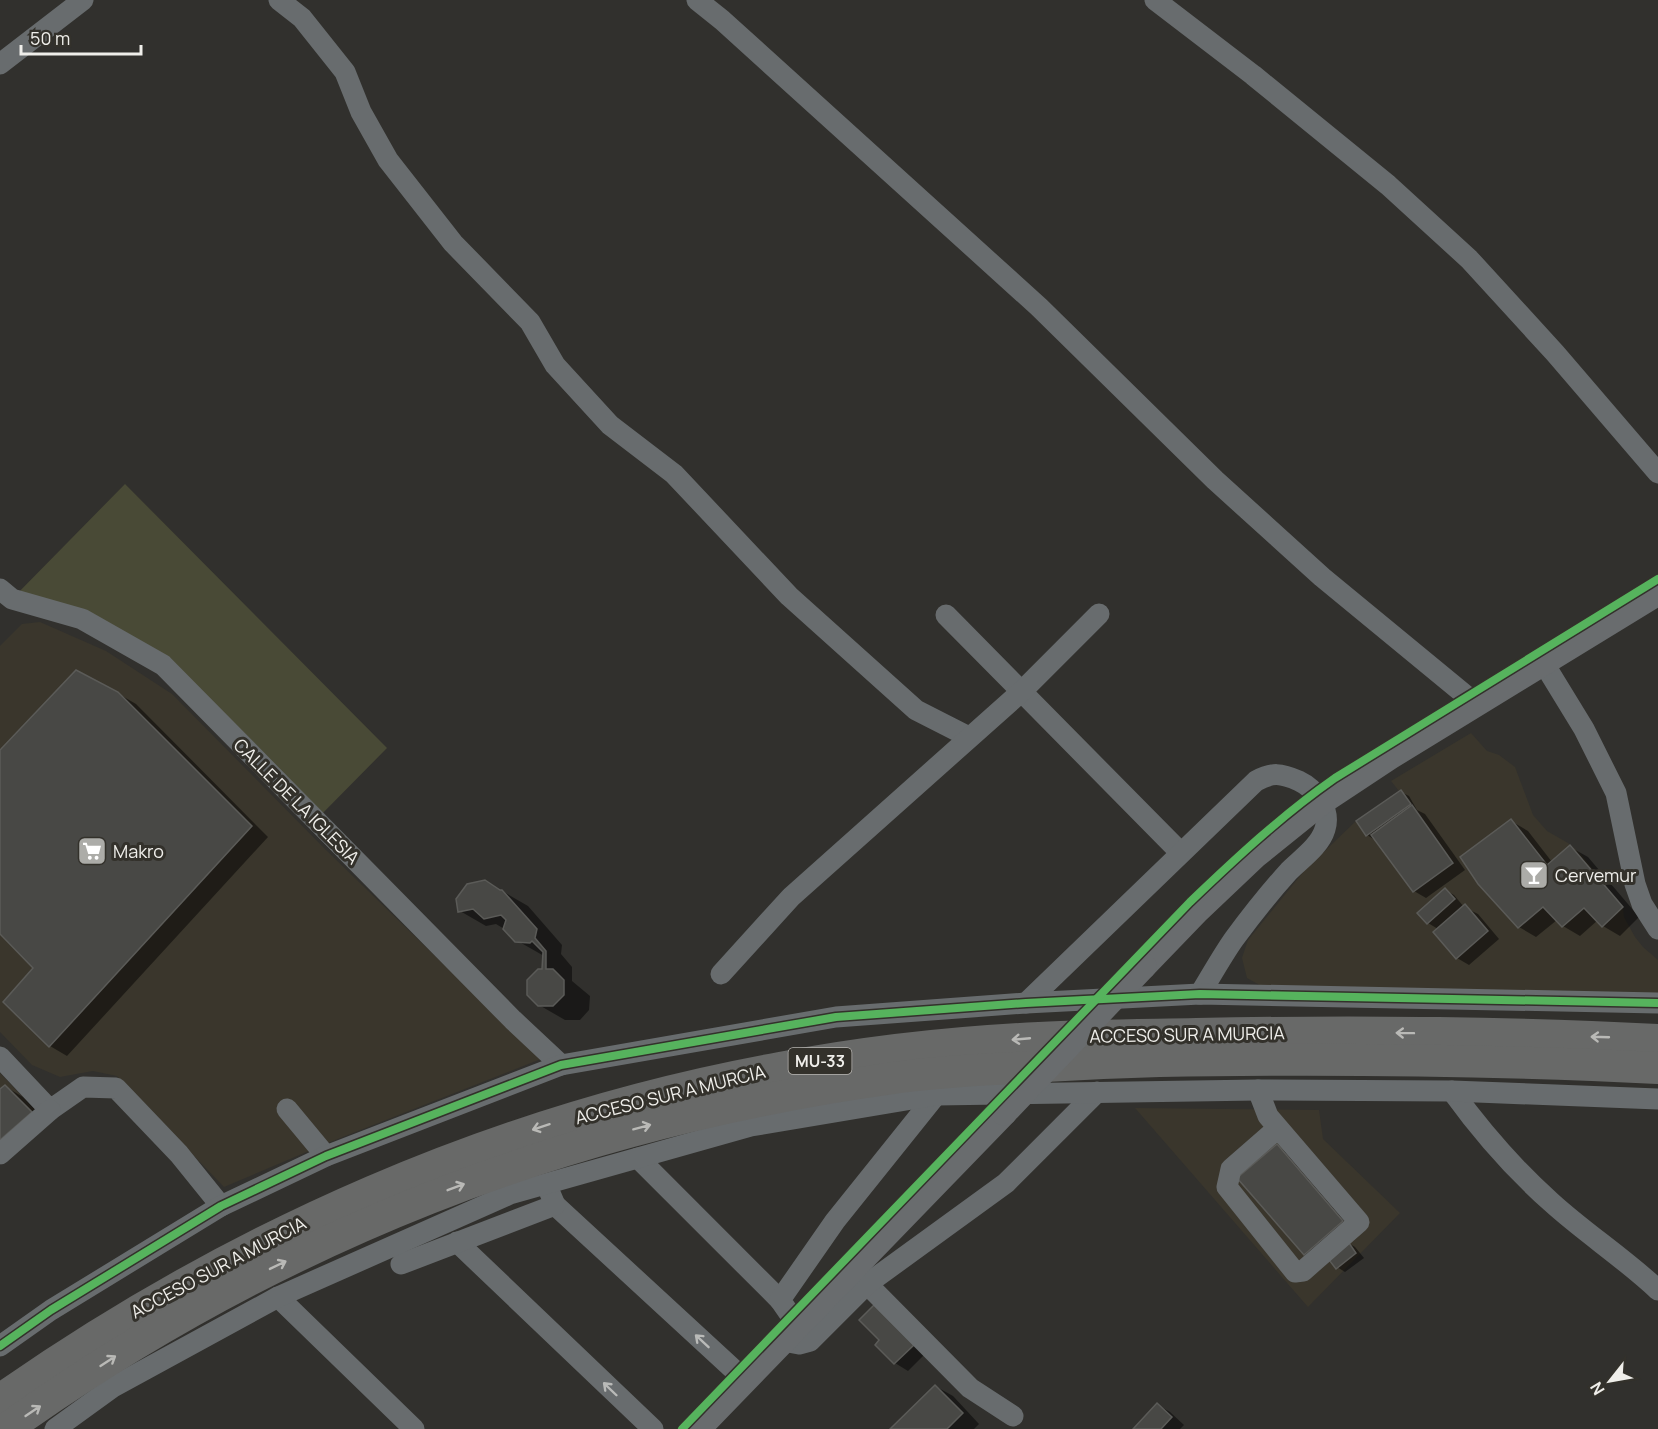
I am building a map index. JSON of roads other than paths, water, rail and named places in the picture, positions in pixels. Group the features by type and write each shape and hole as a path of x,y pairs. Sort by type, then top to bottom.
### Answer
{"highway":[{"name":"ACCESO SUR A MURCIA","path":"0,1400 106,1328 155,1299 257,1244 348,1200 476,1150 548,1125 724,1079 830,1059 1035,1038 1285,1032 1496,1034 1658,1040"},
{"name":"ACCESO SUR A MURCIA","path":"6,1429 167,1325 262,1273 355,1228 507,1169 605,1138 730,1106 898,1077 1109,1062 1430,1061 1658,1068"}],"main road":[{"path":"696,1429 791,1334 1197,910 1255,855 1322,801 1475,703 1658,592"}],"street":[{"path":"0,64 83,0"},
{"path":"279,0 302,18 345,72 362,112 388,160 453,243 530,322 555,365 610,425 674,474 789,596 916,710 969,736"},
{"path":"697,0 731,28 1039,308 1215,480 1322,577 1475,703"},
{"path":"1155,0 1253,75 1379,178 1469,259 1555,353 1658,473"},
{"name":"CALLE DE LA IGLESIA","path":"4,599 82,619 163,665 505,1012 561,1065"},
{"path":"721,974 791,897 1022,691 1099,614"},
{"path":"946,615 1180,852"},
{"path":"1543,662 1584,729 1616,793 1635,885 1642,904 1658,929"},
{"path":"1026,1003 1256,781 1269,774 1288,776 1305,784 1322,801 1326,817 1325,829 1320,840 1288,872 1233,940 1200,994"},
{"path":"0,1346 51,1310 221,1206 326,1156 561,1065 836,1017 1026,1003 1200,994 1658,1003"},
{"path":"0,1057 50,1110"},
{"path":"0,1154 50,1110 83,1087 116,1088 179,1154 221,1206"},
{"path":"1258,1090 1268,1116 1359,1222 1303,1271 1295,1272 1227,1187 1231,1169 1278,1128"},
{"path":"55,1429 113,1387 278,1297 475,1208 510,1194 751,1126 936,1095 1258,1090 1452,1091 1658,1099"},
{"path":"1452,1091 1506,1158 1551,1202 1638,1271 1658,1290"},
{"path":"638,1158 780,1300 791,1334 799,1344 810,1341 867,1284 1006,1183 1097,1092"},
{"path":"780,1300 835,1221 936,1095"},
{"path":"287,1109 326,1156"},
{"path":"546,1184 555,1205 745,1380"},
{"path":"401,1264 555,1205"},
{"path":"475,1208 485,1232"},
{"path":"457,1242 653,1429"},
{"path":"867,1284 970,1388 1013,1416"},
{"path":"278,1297 414,1429"}],"place":[{"name":"Makro","path":"92,851"},
{"name":"Cervemur","path":"1534,875"}]}
